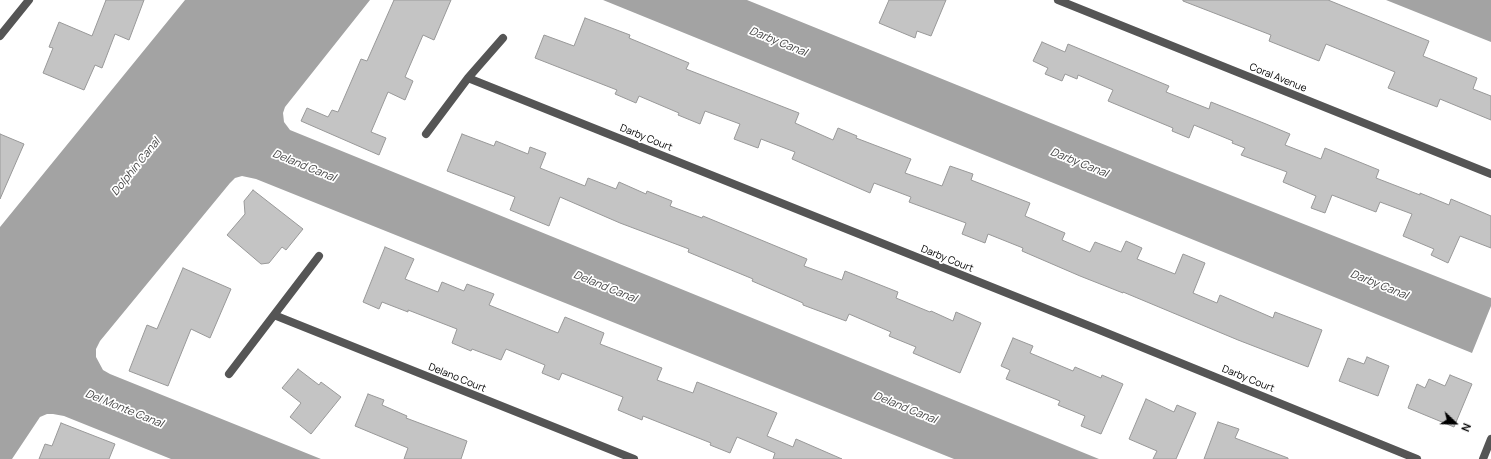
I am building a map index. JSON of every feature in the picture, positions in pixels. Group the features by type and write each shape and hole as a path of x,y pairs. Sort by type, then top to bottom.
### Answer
{"street":[{"path":"0,36 29,0"},
{"name":"Coral Avenue","path":"1058,0 1491,174"},
{"path":"426,134 468,78 503,38"},
{"name":"Darby Court","path":"468,78 1418,459"},
{"path":"229,374 319,256"},
{"name":"Delano Court","path":"274,315 634,459"},
{"path":"1483,459 1491,439"}],"water":[{"path":"185,0 370,0 285,107 283,113 284,122 290,130 1099,459 954,459 256,179 242,176 235,178 230,183 100,341 96,349 96,357 103,370 110,374 321,459 171,459 64,416 47,414 40,417 12,459 0,459 0,227"},
{"name":"Darby Canal","path":"603,0 747,0 1167,170 1491,298 1491,306 1472,353"},
{"path":"1386,0 1491,0 1491,42"}],"building":[{"path":"106,0 144,0 129,40 115,34 102,68 95,65 84,90 43,73 53,48 49,47 59,22 92,36"},
{"path":"394,0 451,0 434,40 423,35 405,77 413,81 405,100 388,92 371,132 386,138 379,155 301,121 307,108 328,117 332,110 338,112 361,59 367,61"},
{"path":"889,0 946,0 931,36 917,31 915,38 879,23"},
{"path":"1183,0 1328,0 1429,41 1423,56 1477,78 1473,89 1491,96 1491,120 1440,99 1437,107 1388,88 1395,72 1326,44 1319,61 1269,41 1271,35"},
{"path":"585,18 630,35 629,38 689,63 686,69 799,113 795,123 833,140 838,128 857,136 856,138 911,159 905,173 942,186 950,166 973,174 971,180 1030,203 1025,216 1065,233 1062,240 1090,252 1095,242 1121,252 1126,241 1142,248 1137,259 1175,274 1183,254 1205,263 1193,293 1217,303 1220,295 1273,318 1275,312 1322,330 1308,367 1080,276 1022,251 1023,248 988,234 985,243 962,234 966,223 909,202 911,197 874,183 870,193 792,159 795,152 761,139 758,148 734,139 740,124 705,111 700,124 678,115 679,113 639,96 636,103 615,94 617,90 535,58 544,35 574,46"},
{"path":"1042,42 1065,52 1068,44 1169,86 1166,92 1209,109 1211,102 1290,134 1285,145 1321,159 1325,148 1379,170 1376,178 1449,205 1451,199 1491,216 1491,248 1460,236 1448,263 1431,255 1434,249 1403,236 1412,214 1380,202 1376,212 1332,195 1325,213 1311,208 1316,196 1283,182 1287,172 1241,155 1245,148 1232,143 1233,141 1194,125 1189,138 1172,131 1173,128 1108,101 1113,90 1078,75 1077,79 1065,74 1062,81 1045,74 1048,68 1033,61"},
{"path":"0,134 24,144 0,199"},
{"path":"462,134 494,146 496,141 528,154 530,147 546,153 540,168 585,186 588,178 616,189 619,182 646,194 647,191 672,201 670,206 702,218 703,216 807,259 804,266 842,280 845,271 898,292 896,298 953,321 956,312 981,323 960,373 913,353 916,347 889,336 891,332 849,314 846,321 803,305 803,303 752,281 753,279 688,252 689,249 620,223 560,197 549,226 510,210 515,197 447,171"},
{"path":"253,190 303,229 286,250 282,247 269,263 261,264 227,235 245,214 244,201"},
{"path":"385,247 414,259 405,279 438,292 442,282 464,291 467,284 494,294 489,305 558,333 565,317 604,333 600,344 662,368 657,380 693,393 697,382 777,413 767,436 793,447 796,439 842,459 773,459 775,453 737,437 730,453 710,445 711,443 643,416 642,420 618,410 623,397 562,373 559,380 542,373 545,365 506,349 501,360 472,349 471,351 452,343 457,329 408,310 408,312 382,302 379,309 363,302"},
{"path":"183,268 231,289 210,338 191,329 168,386 129,371 147,325 157,329"},
{"path":"1013,338 1033,346 1030,353 1073,371 1075,367 1101,378 1102,375 1123,384 1101,434 1081,426 1085,416 1058,405 1060,401 1006,379 1010,370 1001,366"},
{"path":"1367,357 1389,366 1378,396 1339,381 1348,358 1364,364"},
{"path":"298,369 319,385 321,382 341,397 311,434 290,417 301,403 282,388"},
{"path":"1450,375 1472,384 1454,427 1408,408 1417,384 1425,388 1429,379 1445,386"},
{"path":"368,394 384,400 382,405 407,416 406,418 467,441 461,459 404,459 408,448 355,426"},
{"path":"1146,399 1174,412 1177,405 1196,413 1176,459 1153,459 1157,451 1129,439"},
{"path":"1218,422 1239,429 1235,438 1288,459 1204,459"},
{"path":"61,423 115,444 109,459 39,459 45,444 52,446"}],"water label":[{"name":"Deland Canal","path":"304,166"},
{"name":"Dolphin Canal","path":"136,167"},
{"name":"Deland Canal","path":"605,287"},
{"name":"Deland Canal","path":"905,408"},
{"name":"Del Monte Canal","path":"124,409"}]}
